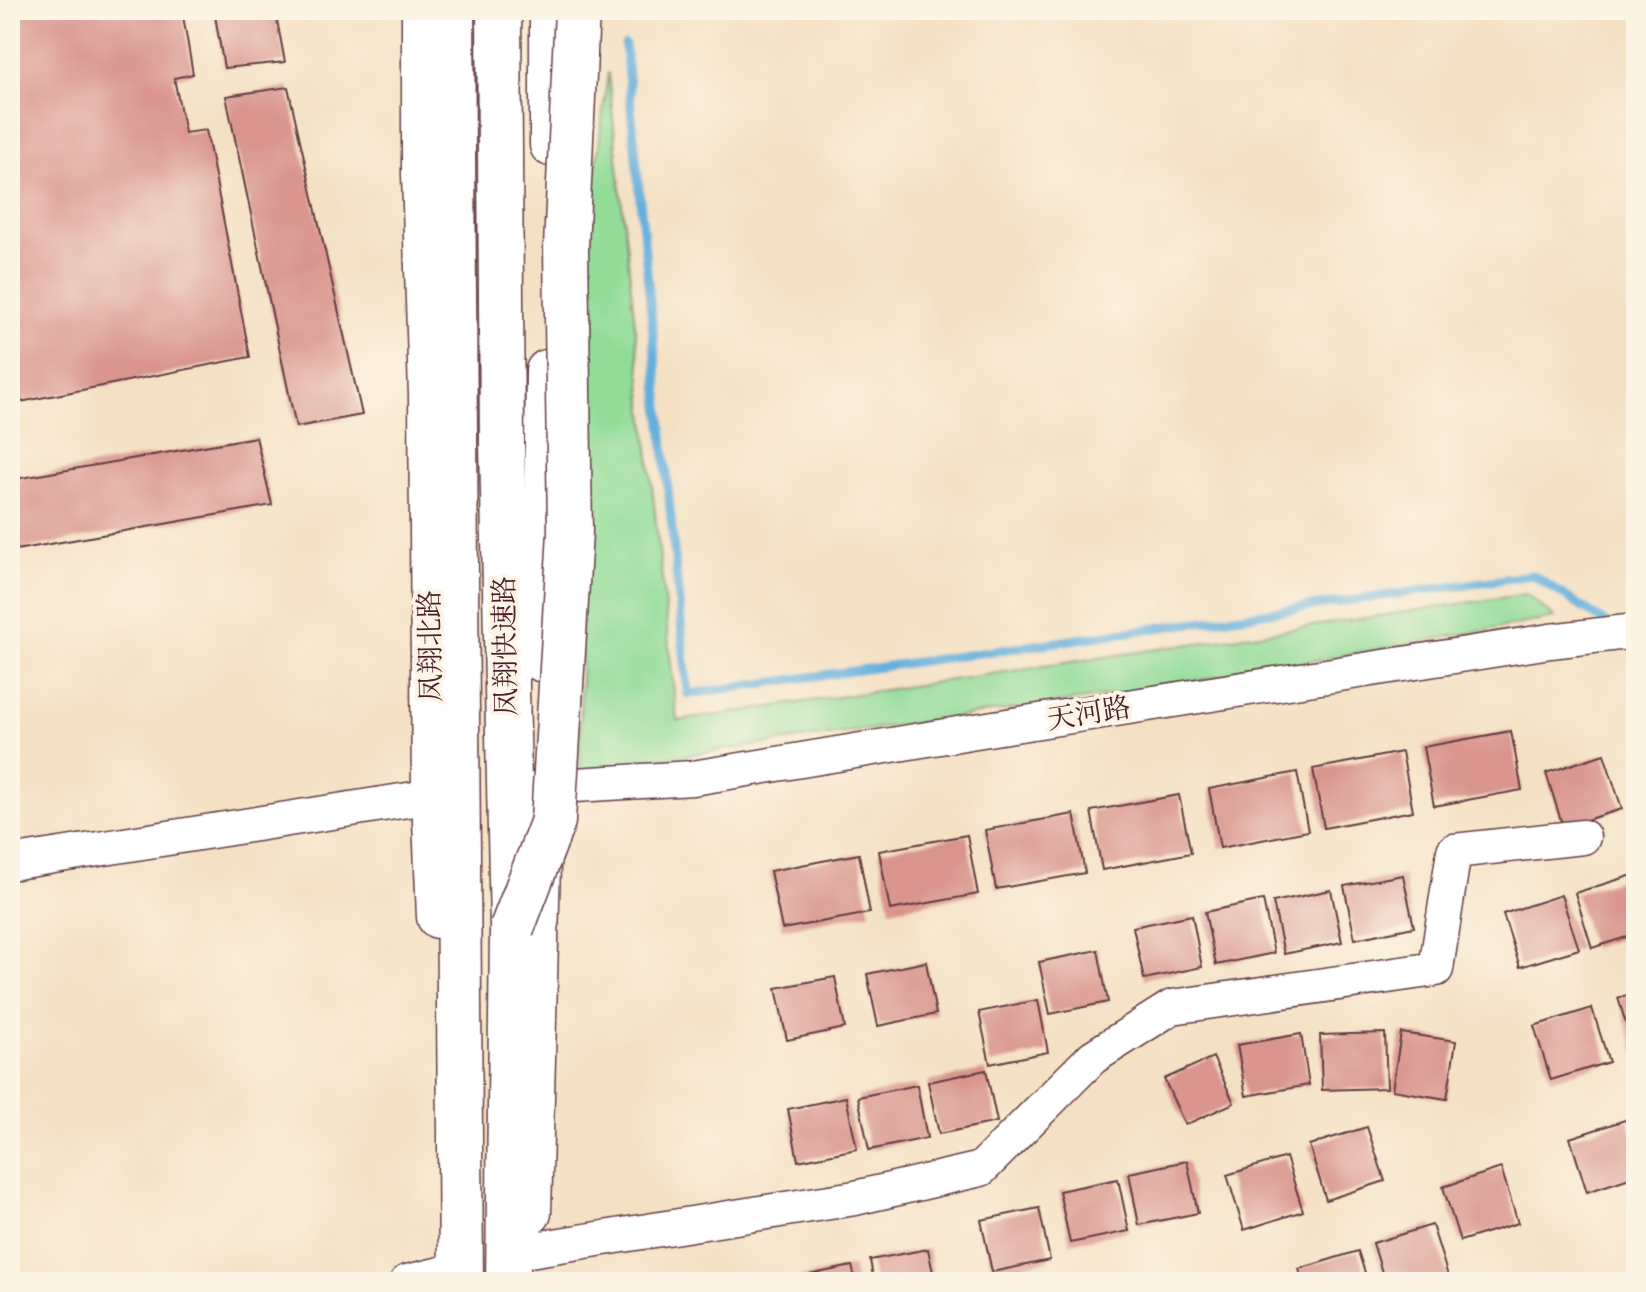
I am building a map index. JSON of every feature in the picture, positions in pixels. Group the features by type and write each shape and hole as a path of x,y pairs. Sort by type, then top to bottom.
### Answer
{"highway":[{"name":"凤翔快速路","path":"439,1280 452,10"},
{"name":"凤翔快速路","path":"499,10 502,443 522,1271"},
{"path":"512,928 553,821 570,532 566,247 577,10"}],"main road":[{"name":"凤翔北路","path":"423,10 433,796 441,995 439,1280"},
{"path":"522,1271 541,787 551,10"}],"street":[{"name":"天河路","path":"541,787 693,778 1550,641 1636,631"},
{"path":"10,863 433,796"},
{"path":"522,1271 981,1169 1093,1057 1172,1007 1436,969 1454,851 1583,837"}],"green space":[{"path":"608,72 677,721 1526,594 1555,618 1121,694 580,770 586,250"}],"building":[{"path":"10,10 182,10 193,74 174,78 185,133 206,130 250,357 10,404"},
{"path":"214,10 275,10 285,62 224,68"},
{"path":"288,87 362,415 296,427 226,96"},
{"path":"256,437 272,505 10,551 10,480"},
{"path":"1511,731 1522,790 1434,806 1423,747"},
{"path":"1402,752 1413,811 1324,828 1313,769"},
{"path":"1604,754 1622,809 1563,827 1546,773"},
{"path":"1297,772 1308,831 1220,848 1209,789"},
{"path":"1179,795 1191,853 1102,870 1091,811"},
{"path":"1074,814 1085,873 996,889 985,830"},
{"path":"967,835 978,894 890,910 879,851"},
{"path":"859,854 870,913 782,929 770,871"},
{"path":"1403,875 1414,927 1355,939 1344,886"},
{"path":"1633,875 1636,883 1636,934 1592,948 1575,893"},
{"path":"1331,890 1342,942 1284,954 1273,902"},
{"path":"1561,895 1579,949 1520,967 1503,914"},
{"path":"1263,900 1274,953 1216,965 1205,912"},
{"path":"1192,915 1202,967 1144,979 1133,927"},
{"path":"1098,950 1108,1002 1050,1014 1039,962"},
{"path":"926,962 936,1014 878,1026 867,974"},
{"path":"835,977 845,1028 787,1040 776,988"},
{"path":"1636,992 1636,1052 1635,1052 1618,998"},
{"path":"1038,1000 1048,1052 990,1064 979,1012"},
{"path":"1592,1008 1609,1062 1551,1080 1534,1026"},
{"path":"1385,1033 1387,1088 1322,1090 1320,1035"},
{"path":"1401,1033 1456,1041 1447,1099 1392,1090"},
{"path":"1301,1034 1309,1085 1246,1096 1237,1045"},
{"path":"1213,1057 1234,1103 1185,1125 1164,1079"},
{"path":"986,1070 997,1122 939,1134 928,1082"},
{"path":"917,1085 927,1138 869,1150 858,1097"},
{"path":"846,1097 857,1149 798,1161 788,1109"},
{"path":"1628,1119 1636,1144 1636,1176 1587,1192 1570,1138"},
{"path":"1367,1127 1385,1181 1326,1200 1309,1145"},
{"path":"1286,1157 1303,1211 1244,1230 1227,1175"},
{"path":"1187,1161 1198,1213 1139,1225 1129,1173"},
{"path":"1501,1168 1518,1223 1460,1241 1443,1187"},
{"path":"1118,1179 1129,1231 1070,1243 1059,1191"},
{"path":"1039,1208 1050,1260 992,1272 981,1220"},
{"path":"1432,1225 1449,1279 1438,1282 1385,1282 1373,1243"},
{"path":"928,1249 935,1282 874,1282 870,1260"},
{"path":"1358,1251 1368,1282 1303,1282 1299,1269"},
{"path":"852,1266 856,1282 795,1282 794,1278"}],"waterway":[{"path":"625,45 688,694 1533,575 1606,623"}]}
